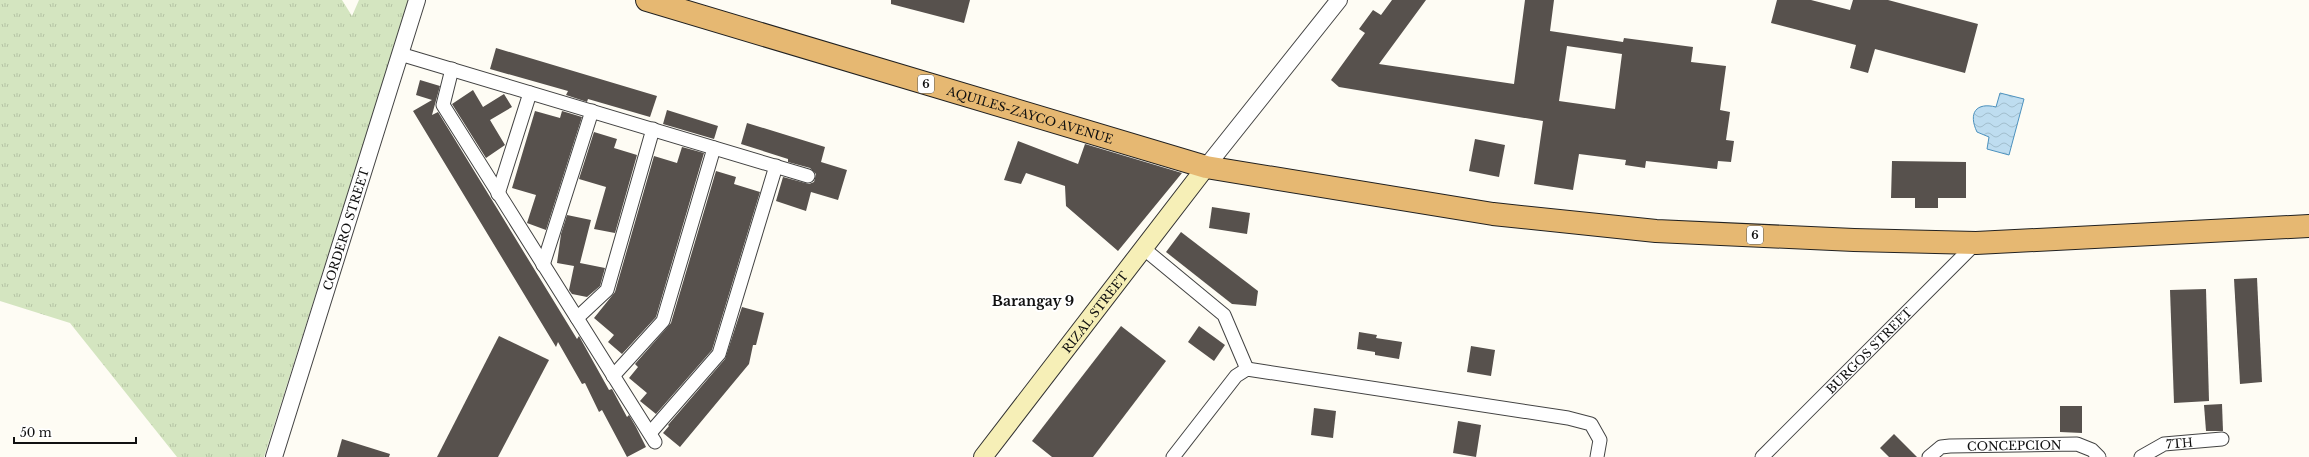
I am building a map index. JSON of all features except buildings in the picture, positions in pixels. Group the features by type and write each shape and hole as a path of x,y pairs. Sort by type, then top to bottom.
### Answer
{"highway":[{"name":"AQUILES-ZAYCO AVENUE","path":"647,0 1206,167"},
{"name":"6","path":"1206,167 1493,214 1656,231 1846,240 1976,243 2309,226"}],"main road":[{"name":"RIZAL STREET","path":"983,457 1206,167"}],"street":[{"name":"CORDERO STREET","path":"274,457 417,0"},
{"path":"1206,167 1339,0"},
{"path":"400,54 808,176"},
{"path":"452,69 443,105 652,437 719,354 776,166"},
{"path":"498,194 530,93"},
{"path":"543,265 592,111"},
{"path":"577,318 608,290 653,129"},
{"path":"613,376 663,322 714,148"},
{"name":"BURGOS STREET","path":"1762,457 1976,243"},
{"path":"1143,248 1224,315 1247,369"},
{"path":"1173,457 1236,376 1247,369 1568,418 1591,424 1600,440 1597,457"},
{"name":"7TH","path":"2141,457 2164,444 2222,439"},
{"name":"CONCEPCION","path":"1929,457 1942,447 1950,446 2003,452 2077,444 2092,450 2099,457"}],"green space":[{"path":"0,0 342,0 352,16 359,0 409,0 264,457 177,457 70,323 0,301"}],"water":[{"path":"2000,93 2024,99 2009,155 1987,149 1989,137 1977,132 1973,119 1976,110 1979,108 1983,106 1996,107"}],"district":[{"name":"Barangay 9","path":"1033,301"}]}
